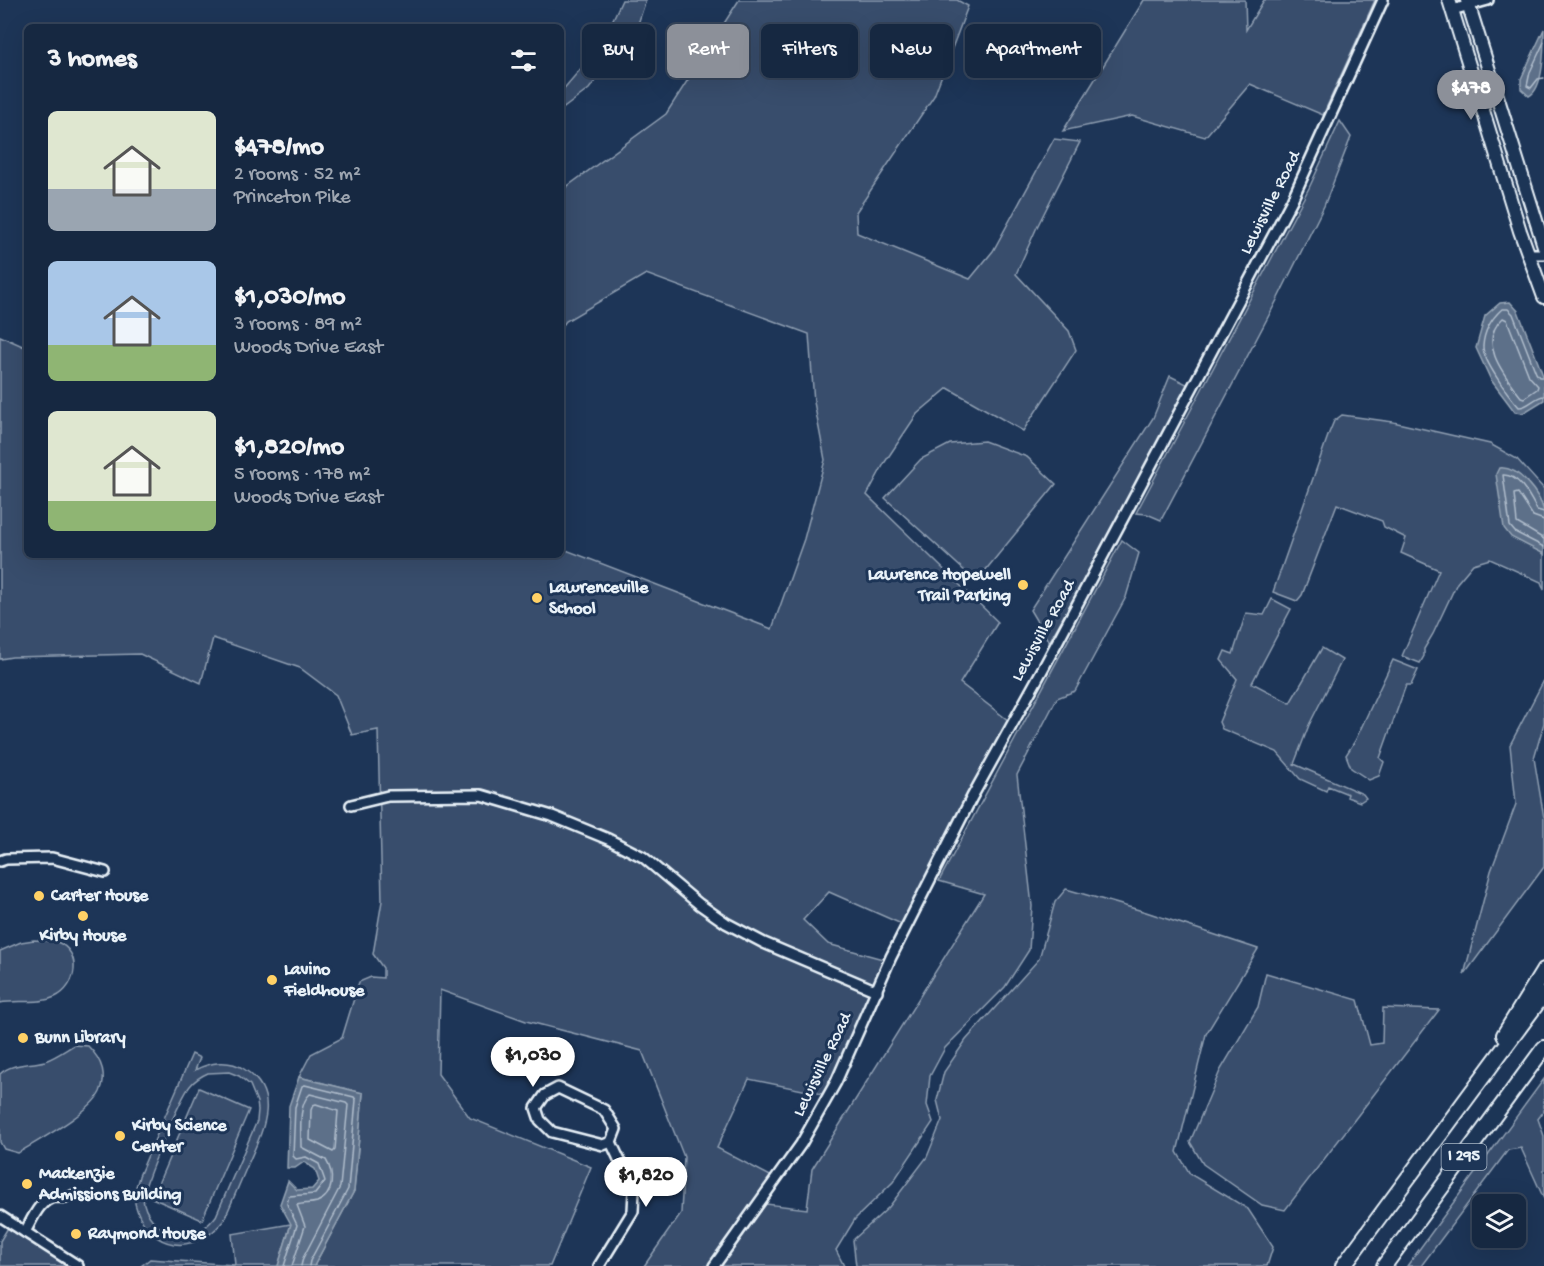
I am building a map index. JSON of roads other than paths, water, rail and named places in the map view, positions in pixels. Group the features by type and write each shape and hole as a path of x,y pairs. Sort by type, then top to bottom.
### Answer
{"highway":[{"path":"1498,1057 1504,1035 1544,970"},
{"name":"I 295","path":"1343,1266 1544,994"},
{"name":"I 295","path":"1383,1266 1544,1048"}],"main road":[{"path":"1468,3 1544,246"},
{"path":"1451,5 1528,254 1544,297"}],"street":[{"name":"Lewisville Road","path":"714,1266 817,1118 852,1050 911,916 972,797 1045,666 1292,200 1383,0"},
{"path":"1451,5 1488,0"},
{"path":"1528,254 1544,246"},
{"path":"351,805 388,796 480,795 552,816 608,839 643,857 699,904 726,923 764,943 877,991"},
{"path":"0,861 52,858 105,872"},
{"path":"598,1266 633,1211 634,1191 611,1142 616,1129 604,1110 558,1088 545,1095 536,1108 540,1120 552,1132 603,1145 611,1142"},
{"path":"25,1232 44,1201 53,1197 70,1198 74,1195"},
{"path":"2,1221 25,1232 78,1266"}],"water":[{"path":"1544,29 1543,56 1538,85 1529,96 1521,89 1521,79"},
{"path":"1510,302 1518,311 1544,378 1544,400 1523,413 1515,412 1491,380 1476,348 1485,316 1500,303"},
{"path":"1499,468 1506,468 1521,476 1542,504 1544,554 1511,537 1504,528 1496,474"},
{"path":"299,1077 363,1093 354,1191 314,1266 278,1266 291,1224 280,1204 288,1181 297,1190 312,1189 319,1181 315,1169 304,1162 295,1168 287,1168 289,1106"}],"place":[{"name":"Lawrence Hopewell Trail Parking","path":"1023,585"},
{"name":"Lawrenceville School","path":"537,598"},
{"name":"Carter House","path":"39,896"},
{"name":"Kirby House","path":"83,916"},
{"name":"Lavino Fieldhouse","path":"272,980"},
{"name":"Bunn Library","path":"23,1038"},
{"name":"Kirby Science Center","path":"120,1136"},
{"name":"Mackenzie Admissions Building","path":"27,1184"},
{"name":"Raymond House","path":"76,1234"}]}
